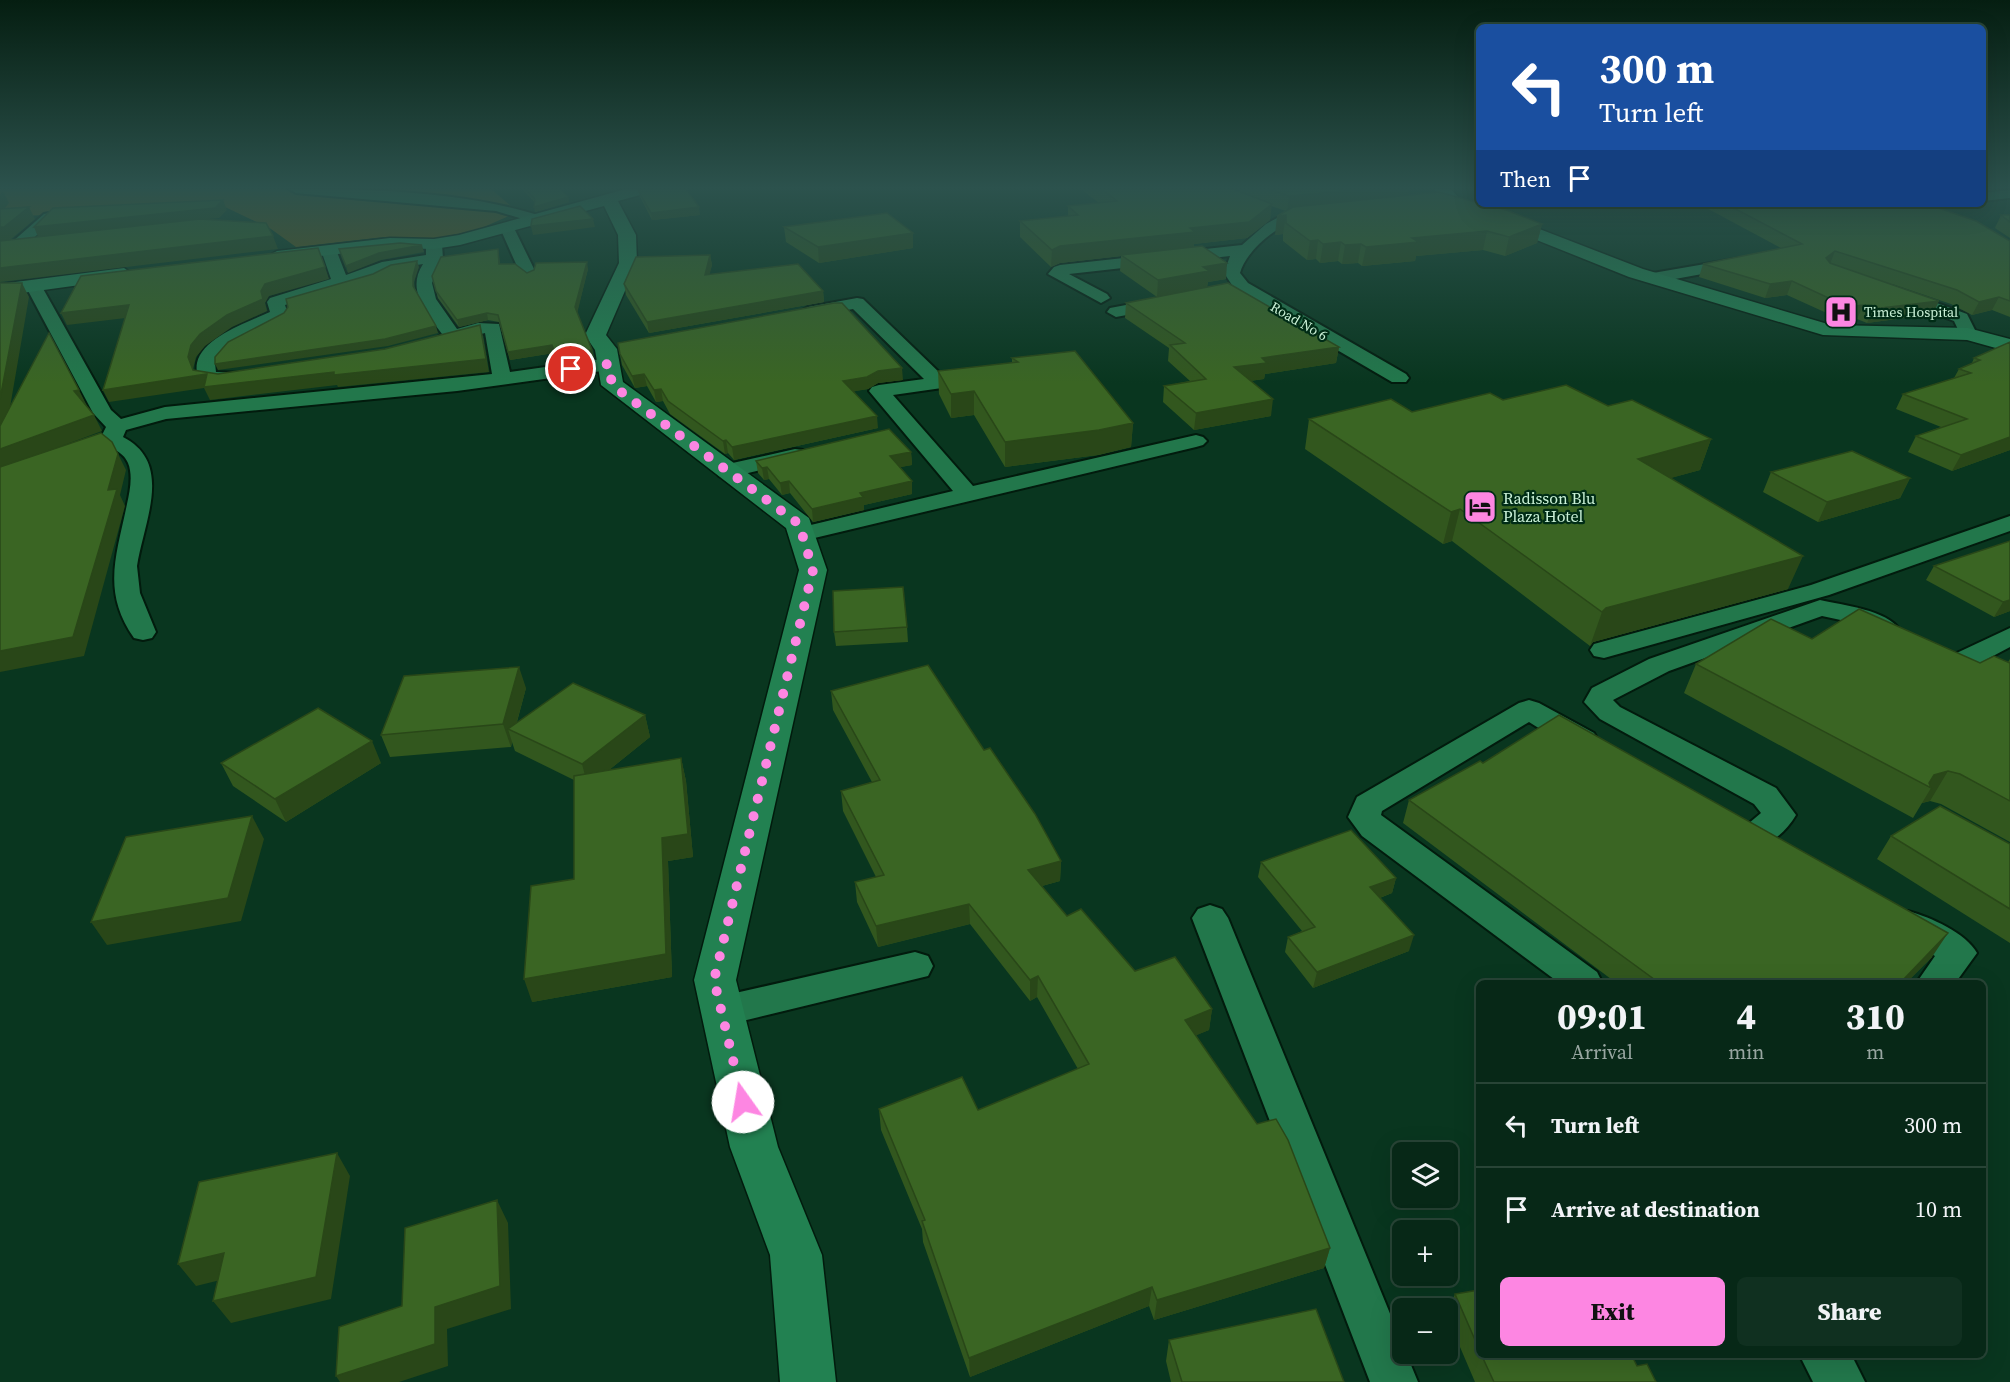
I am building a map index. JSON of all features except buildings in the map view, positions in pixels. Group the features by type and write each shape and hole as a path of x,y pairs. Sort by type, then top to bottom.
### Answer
{"street":[{"path":"259,258 298,253"},
{"path":"330,253 341,282"},
{"path":"259,374 207,378 206,363 215,350 242,329 279,315 276,302 368,275 426,253"},
{"path":"434,253 434,266 424,277 424,292 453,336"},
{"path":"519,253 528,273"},
{"path":"614,352 595,335 627,263 627,253"},
{"path":"1101,298 1056,273 1060,270 1213,253"},
{"path":"1219,292 1242,287 1232,273 1236,259 1242,253"},
{"path":"1589,253 1653,278 1830,331 1968,334 2010,346"},
{"path":"1653,278 1753,260"},
{"path":"0,290 140,273"},
{"path":"33,285 114,433 138,461 143,478 124,578 130,601 143,632"},
{"name":"Road No 6","path":"1242,287 1399,378"},
{"path":"1883,289 1961,318 1968,334"},
{"path":"1116,312 1185,298"},
{"path":"788,315 857,303 938,382"},
{"path":"427,344 478,328 493,328 502,379"},
{"path":"89,447 114,433 165,413 502,379 614,352"},
{"path":"614,352 612,385 799,524 813,570 714,980 754,1148 796,1255 808,1382"},
{"path":"968,494 879,391 997,374"},
{"path":"802,534 1196,441"},
{"path":"727,471 815,451"},
{"path":"1604,650 1820,590 2010,524"},
{"path":"1790,571 1820,590"},
{"path":"1754,837 1780,815 1765,796 1610,712 1598,702 1602,694 1659,665 1820,608 1858,616 1907,640"},
{"path":"2010,636 1946,659 2010,689"},
{"path":"1581,980 1373,828 1364,817 1368,804 1529,709 1611,756"},
{"path":"1724,819 1785,854"},
{"path":"1877,907 1959,953 1937,980"},
{"path":"1210,918 1394,1382"},
{"path":"722,1011 915,966"},
{"path":"1826,1358 1841,1382"}],"place":[{"name":"Times Hospital","path":"1841,312"},
{"name":"Radisson Blu Plaza Hotel","path":"1480,507"}],"route":[{"path":"571,369 609,364 612,385 799,524 813,570 714,980 743,1102"}]}
